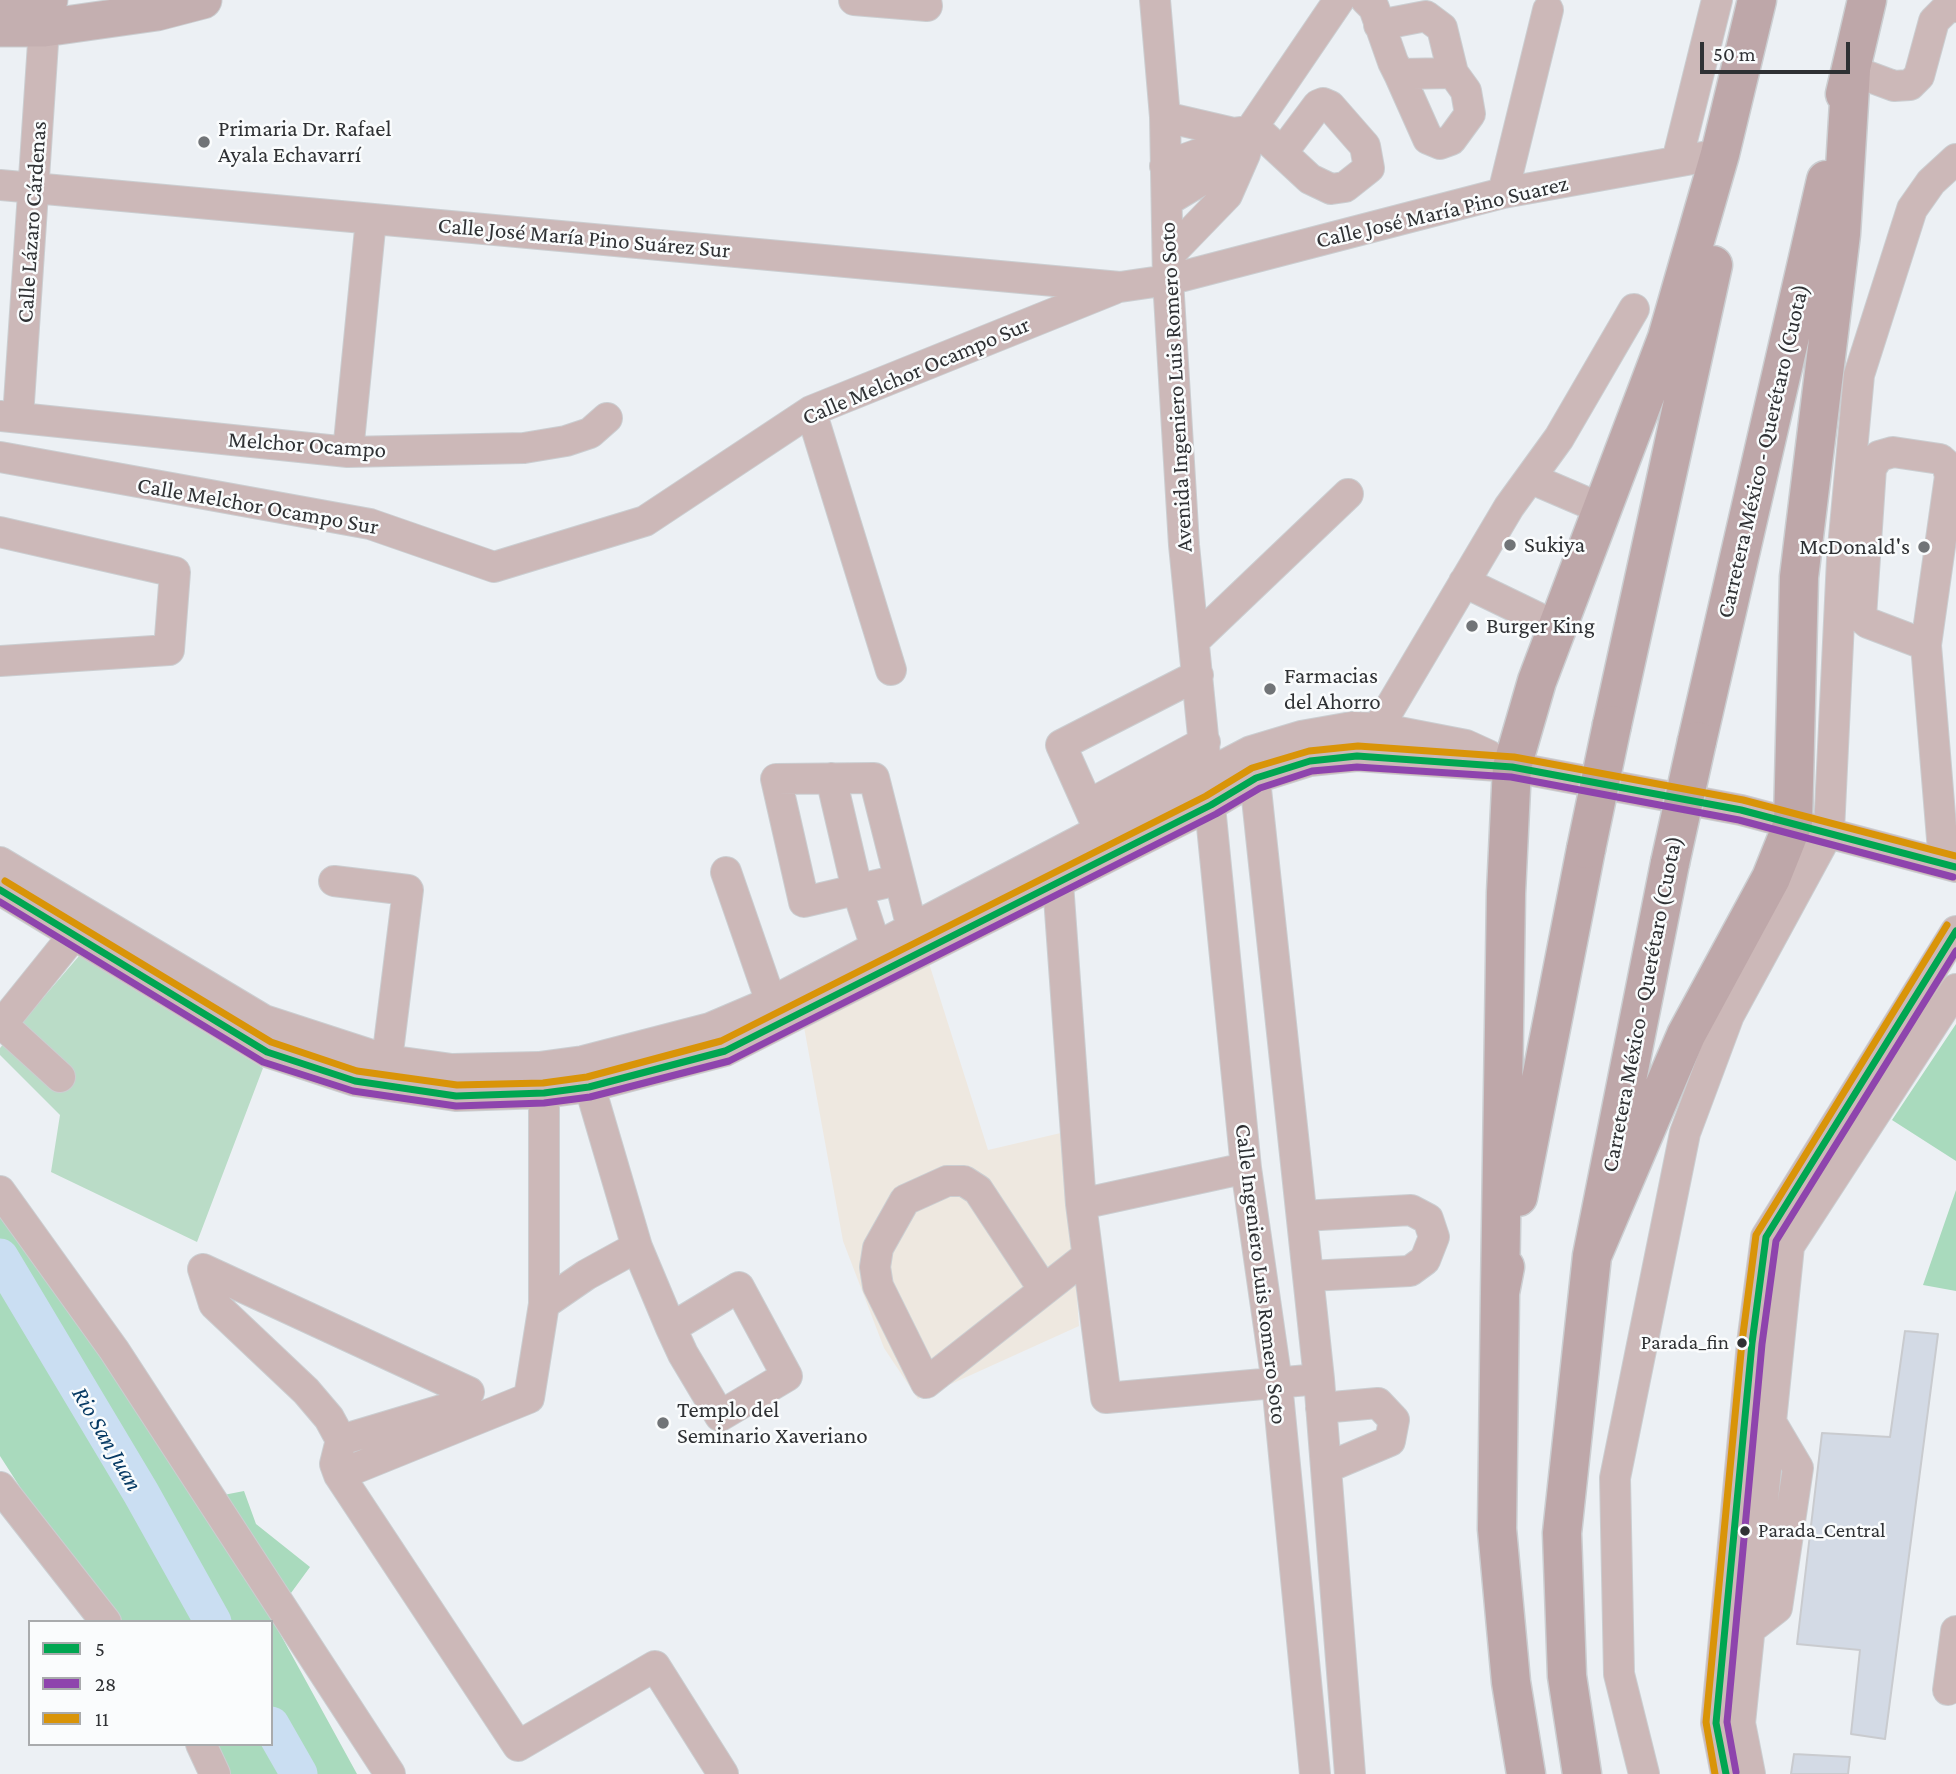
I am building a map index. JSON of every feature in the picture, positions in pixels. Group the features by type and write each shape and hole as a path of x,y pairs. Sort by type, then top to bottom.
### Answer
{"highway":[{"path":"1526,1774 1511,1682 1497,1529 1506,907 1513,767 1537,681 1667,338 1720,155 1757,0"},
{"path":"1500,1293 1586,849 1770,0"},
{"name":"Carretera México - Querétaro (Cuota)","path":"1582,1774 1567,1676 1562,1533 1592,1256 1670,863 1867,0"},
{"path":"1592,1256 1686,1035 1771,878 1811,827 1798,577 1841,234 1851,69"}],"main road":[{"path":"0,28 47,14 157,12 203,0"},
{"path":"0,1 47,14"}],"street":[{"path":"854,0 927,6 926,0"},
{"name":"Avenida Ingeniero Luis Romero Soto","path":"1154,0 1165,117 1168,268 1184,545 1209,774"},
{"path":"1167,201 1246,136 1339,0"},
{"path":"1677,161 1717,0"},
{"path":"1851,69 1894,86 1910,85 1919,76 1934,21 1947,8 1956,7"},
{"path":"1503,193 1548,10"},
{"path":"1372,13 1426,16 1442,28 1453,74 1466,91 1469,114 1451,140 1440,144 1428,139 1372,13"},
{"name":"Calle Lázaro Cárdenas","path":"9,417 34,187 47,14"},
{"path":"1399,74 1453,74"},
{"path":"1165,117 1246,136 1282,153"},
{"path":"1165,166 1246,136"},
{"path":"1168,268 1227,195 1246,136"},
{"name":"Calle José María Pino Suarez","path":"1168,268 1503,193 1720,155"},
{"path":"1644,1774 1619,1674 1615,1478 1685,1133 1729,1015 1811,827 1842,559 1859,374 1912,209 1931,182 1956,159"},
{"name":"Calle José María Pino Suárez Sur","path":"0,185 1120,287 1168,268"},
{"path":"348,452 371,219"},
{"name":"Calle Melchor Ocampo Sur","path":"0,457 370,524 494,567 645,521 811,411 1120,287"},
{"path":"1378,728 1509,507 1532,479 1634,309"},
{"path":"811,411 891,670"},
{"name":"Melchor Ocampo","path":"9,417 348,452 524,448 566,441 590,433 607,418"},
{"path":"1093,818 1209,774 1254,765 1357,756 1513,767 1811,827 1950,865 1926,645 1950,476 1947,465 1940,459 1893,452 1879,456 1871,468 1861,617 1868,624 1926,645"},
{"path":"1532,479 1602,509"},
{"path":"1195,640 1348,494"},
{"path":"0,531 175,572 169,650 0,661"},
{"path":"1464,582 1558,627"},
{"path":"1093,818 1060,745 1198,675"},
{"path":"0,862 82,925 267,1052 368,1083 456,1096 544,1093 771,1002 876,947 914,940 1058,883 1211,805 1254,765 1301,736 1352,727 1378,728 1466,745 1513,767"},
{"path":"0,890 82,925 264,1020 387,1060 452,1069 539,1067 586,1074 725,1051 914,940 1205,742"},
{"path":"1254,765 1320,1393 1350,1774"},
{"name":"Calle Ingeniero Luis Romero Soto","path":"1209,774 1246,1168 1277,1383 1315,1774"},
{"path":"831,778 857,889 876,947"},
{"path":"898,880 804,902 776,779 874,778 914,940"},
{"path":"726,872 771,1002"},
{"path":"334,881 408,890 387,1060"},
{"path":"1058,883 1086,1258 1106,1398 1277,1383 1378,1403 1394,1420 1390,1441 1326,1468"},
{"path":"60,1077 1,1023 82,925"},
{"path":"1726,1774 1716,1723 1737,1629 1778,1242 1872,1063 1956,931"},
{"path":"1778,1242 1898,1078 1956,989"},
{"path":"1872,1063 1898,1078"},
{"path":"586,1074 637,1247 671,1328 720,1416 788,1376 739,1287 671,1328"},
{"path":"339,1475 528,1398 544,1304 544,1093"},
{"path":"1081,1204 1246,1168"},
{"path":"1044,1290 978,1190 964,1181 947,1181 905,1200 878,1248 875,1267 878,1286 926,1382 1086,1258"},
{"path":"0,1191 114,1350 390,1774"},
{"path":"1302,1216 1411,1210 1428,1219 1434,1237 1425,1260 1410,1270 1308,1276"},
{"path":"544,1304 586,1275 637,1247"},
{"path":"341,1440 449,1408 469,1392 203,1269 214,1304 306,1391 329,1418 341,1440 335,1464 339,1475 518,1746 655,1666 723,1774"},
{"path":"1737,1629 1777,1608 1798,1468 1759,1418"},
{"path":"0,1487 104,1620"},
{"path":"1737,1629 1740,1723 1750,1774"},
{"path":"1948,1690 1956,1631"},
{"path":"202,1746 215,1774"}],"shaded area":[{"path":"927,957 988,1150 1065,1132 1079,1326 918,1399 884,1348 843,1241 804,1027"}],"green space":[{"path":"79,956 263,1068 197,1242 51,1172 60,1115 0,1055 0,1048"},
{"path":"1956,1024 1956,1161 1892,1120"},
{"path":"1956,1190 1956,1291 1923,1285"},
{"path":"0,1193 198,1500 244,1491 256,1524 310,1567 273,1620 116,1620 47,1529 0,1456"},
{"path":"273,1621 357,1774 215,1774 202,1746 273,1746"}],"building":[{"path":"1905,1331 1938,1334 1885,1739 1851,1734 1860,1650 1797,1644 1822,1433 1890,1437"},
{"path":"1794,1754 1850,1757 1848,1774 1791,1774"}],"waterway":[{"name":"Rio San Juan","path":"0,1257 141,1493 212,1620"},
{"name":"Rio San Juan","path":"273,1728 299,1774"}],"transit line":[{"name":"11","path":"5,881 271,1042 357,1071 457,1085 543,1083 587,1077 721,1041 1206,796 1252,768 1309,751 1358,746 1514,757 1743,800 1956,856"},
{"name":"5","path":"0,890 267,1052 355,1081 456,1096 544,1093 589,1087 725,1051 1211,805 1256,778 1310,761 1357,756 1512,767 1741,810 1956,867"},
{"name":"28","path":"0,902 263,1062 353,1091 456,1106 544,1103 590,1097 729,1061 1216,814 1260,788 1312,771 1357,767 1511,777 1739,820 1953,877"},
{"name":"11","path":"1715,1774 1706,1722 1742,1342 1756,1235 1947,925"},
{"name":"5","path":"1726,1774 1716,1723 1752,1343 1766,1237 1956,931"},
{"name":"28","path":"1736,1772 1727,1722 1762,1344 1776,1241 1956,951"}],"place":[{"name":"Primaria Dr. Rafael Ayala Echavarrí","path":"204,142"},
{"name":"Sukiya","path":"1510,545"},
{"name":"McDonald's","path":"1924,547"},
{"name":"Burger King","path":"1472,626"},
{"name":"Farmacias del Ahorro","path":"1270,689"},
{"name":"Parada_fin","path":"1742,1343"},
{"name":"Templo del Seminario Xaveriano","path":"663,1423"},
{"name":"Parada_Central","path":"1745,1531"}]}
